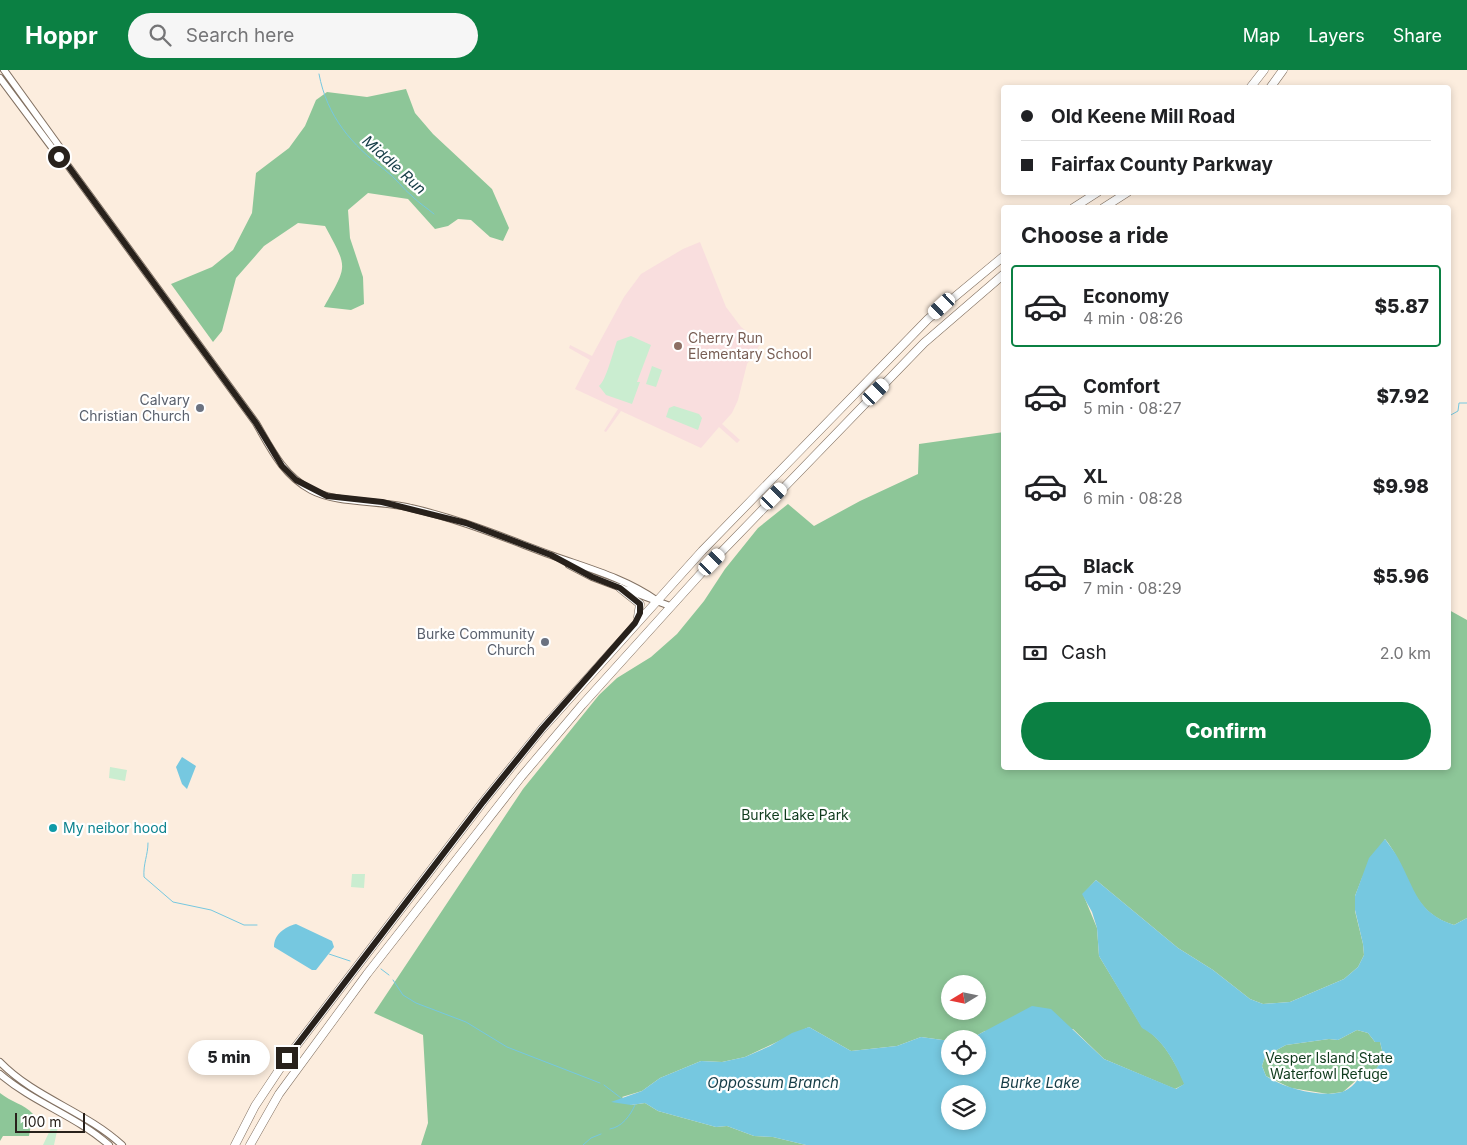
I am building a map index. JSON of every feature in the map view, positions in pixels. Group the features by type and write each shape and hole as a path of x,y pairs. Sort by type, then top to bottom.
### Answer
{"highway":[{"path":"1252,85 1264,70"},
{"path":"1272,85 1283,70"},
{"path":"1078,205 1093,195"},
{"path":"1108,205 1123,195"},
{"path":"235,1145 265,1089 343,982 378,941 483,802 542,729 656,600 928,319 962,288 1001,258"},
{"path":"250,1145 292,1075 521,777 670,606 924,343 1001,277"},
{"path":"620,588 640,604 640,613 635,623"}],"main road":[{"path":"4,70 64,153 66,163"},
{"path":"0,78 59,157 66,163 256,423 282,466 296,480 327,496 382,502 442,515 604,574 643,591 656,600"},
{"path":"551,555 592,577 670,606"},
{"path":"0,1062 27,1085 98,1124 122,1145"},
{"path":"0,1074 23,1092 78,1122 109,1145"}],"shaded area":[{"name":"Cherry Run Elementary School","path":"700,242 726,307 741,327 761,343 747,364 738,400 732,413 722,424 740,440 737,443 719,427 701,448 621,411 606,432 604,431 618,409 575,389 590,360 569,348 570,345 592,356 624,297 641,274 683,249"}],"green space":[{"path":"406,89 415,113 433,134 492,189 509,228 503,241 490,237 471,220 458,219 448,226 435,229 408,199 368,193 348,210 350,238 363,277 364,304 351,310 324,307 341,274 341,259 325,226 298,223 264,246 236,278 222,331 213,342 171,284 212,267 233,250 252,213 256,173 289,148 305,126 316,100 327,92 367,97"},
{"path":"631,336 651,345 637,382 640,382 632,404 606,395 599,386 607,372 617,341"},
{"path":"652,366 662,370 656,387 646,384"},
{"path":"674,406 699,414 702,418 698,430 666,417 669,408"},
{"name":"Burke Lake Park","path":"1001,432 1001,770 1451,770 1451,611 1467,620 1467,918 1454,925 1439,919 1427,910 1412,889 1394,851 1385,839 1362,878 1355,896 1355,911 1364,955 1358,967 1344,979 1290,1002 1263,1004 1250,999 1213,970 1178,948 1096,880 1083,894 1097,928 1099,956 1142,1027 1156,1038 1173,1059 1185,1084 1175,1089 1104,1059 1073,1029 941,1030 941,1040 921,1037 897,1046 851,1051 809,1027 745,1057 722,1062 701,1061 660,1078 642,1091 622,1097 631,1105 645,1103 658,1111 716,1127 727,1126 754,1136 773,1137 806,1145 421,1145 428,1123 423,1035 374,1013 523,789 599,695 617,678 651,657 677,634 758,528 788,504 814,526 860,501 918,474 919,444"},
{"path":"110,767 127,770 125,781 109,778"},
{"path":"352,874 365,874 364,888 351,887"},
{"name":"Vesper Island State Waterfowl Refuge","path":"1357,1030 1368,1033 1375,1042 1380,1042 1384,1058 1376,1069 1361,1076 1343,1092 1328,1094 1291,1088 1266,1076 1262,1066 1265,1056 1286,1045 1329,1039 1338,1040"},
{"path":"0,1093 33,1114 29,1136 3,1136 0,1141"},
{"path":"59,1122 54,1145 43,1145 52,1126"}],"water":[{"path":"182,757 196,766 187,789 182,784 176,767"},
{"name":"Burke Lake","path":"1385,839 1397,856 1418,899 1432,914 1454,925 1467,918 1467,1145 806,1145 773,1137 754,1136 727,1126 716,1127 658,1111 645,1103 631,1105 611,1102 642,1091 660,1078 701,1061 722,1062 745,1057 770,1046 792,1033 809,1027 851,1051 897,1046 921,1037 941,1040 941,1075 986,1075 986,1030 1032,1006 1051,1009 1104,1059 1176,1089 1184,1084 1168,1052 1156,1038 1142,1028 1099,956 1097,928 1092,912 1082,894 1096,880 1178,948 1213,970 1250,999 1263,1004 1290,1002 1344,979 1358,967 1364,955 1355,910 1355,896 1369,858","holes":["1357,1030 1368,1033 1375,1042 1380,1042 1384,1058 1376,1069 1365,1071 1346,1091 1333,1094 1302,1091 1266,1076 1262,1066 1265,1056 1286,1045 1329,1039 1338,1040"]},
{"path":"296,924 332,941 334,947 316,970 312,970 274,947 274,942 278,935 288,927"}],"waterway":[{"name":"Middle Run","path":"319,74 328,104 352,140 393,176 409,194 434,214"},
{"path":"1451,415 1458,411 1459,403 1467,403"},
{"path":"148,843 144,877 173,902 211,910 244,925 257,925"},
{"path":"329,954 350,961"},
{"path":"381,969 389,975"},
{"path":"393,980 403,995 416,1003 466,1022 507,1047 600,1083"},
{"path":"604,1085 621,1098"},
{"name":"Oppossum Branch","path":"610,1129 618,1126 625,1120 635,1105"},
{"name":"Oppossum Branch","path":"583,1145 591,1138 601,1134"}],"place":[{"name":"Cherry Run Elementary School","path":"678,346"},
{"name":"Calvary Christian Church","path":"200,408"},
{"name":"Burke Community Church","path":"545,642"},
{"name":"My neibor hood","path":"53,828"}],"route":[{"path":"59,157 66,163 97,204 118,236 215,365 256,423 286,472 296,480 322,495 410,507 466,523 551,555 592,577 620,588 640,604 640,613 635,623 542,729 483,802 378,941 343,982 287,1058"}]}
